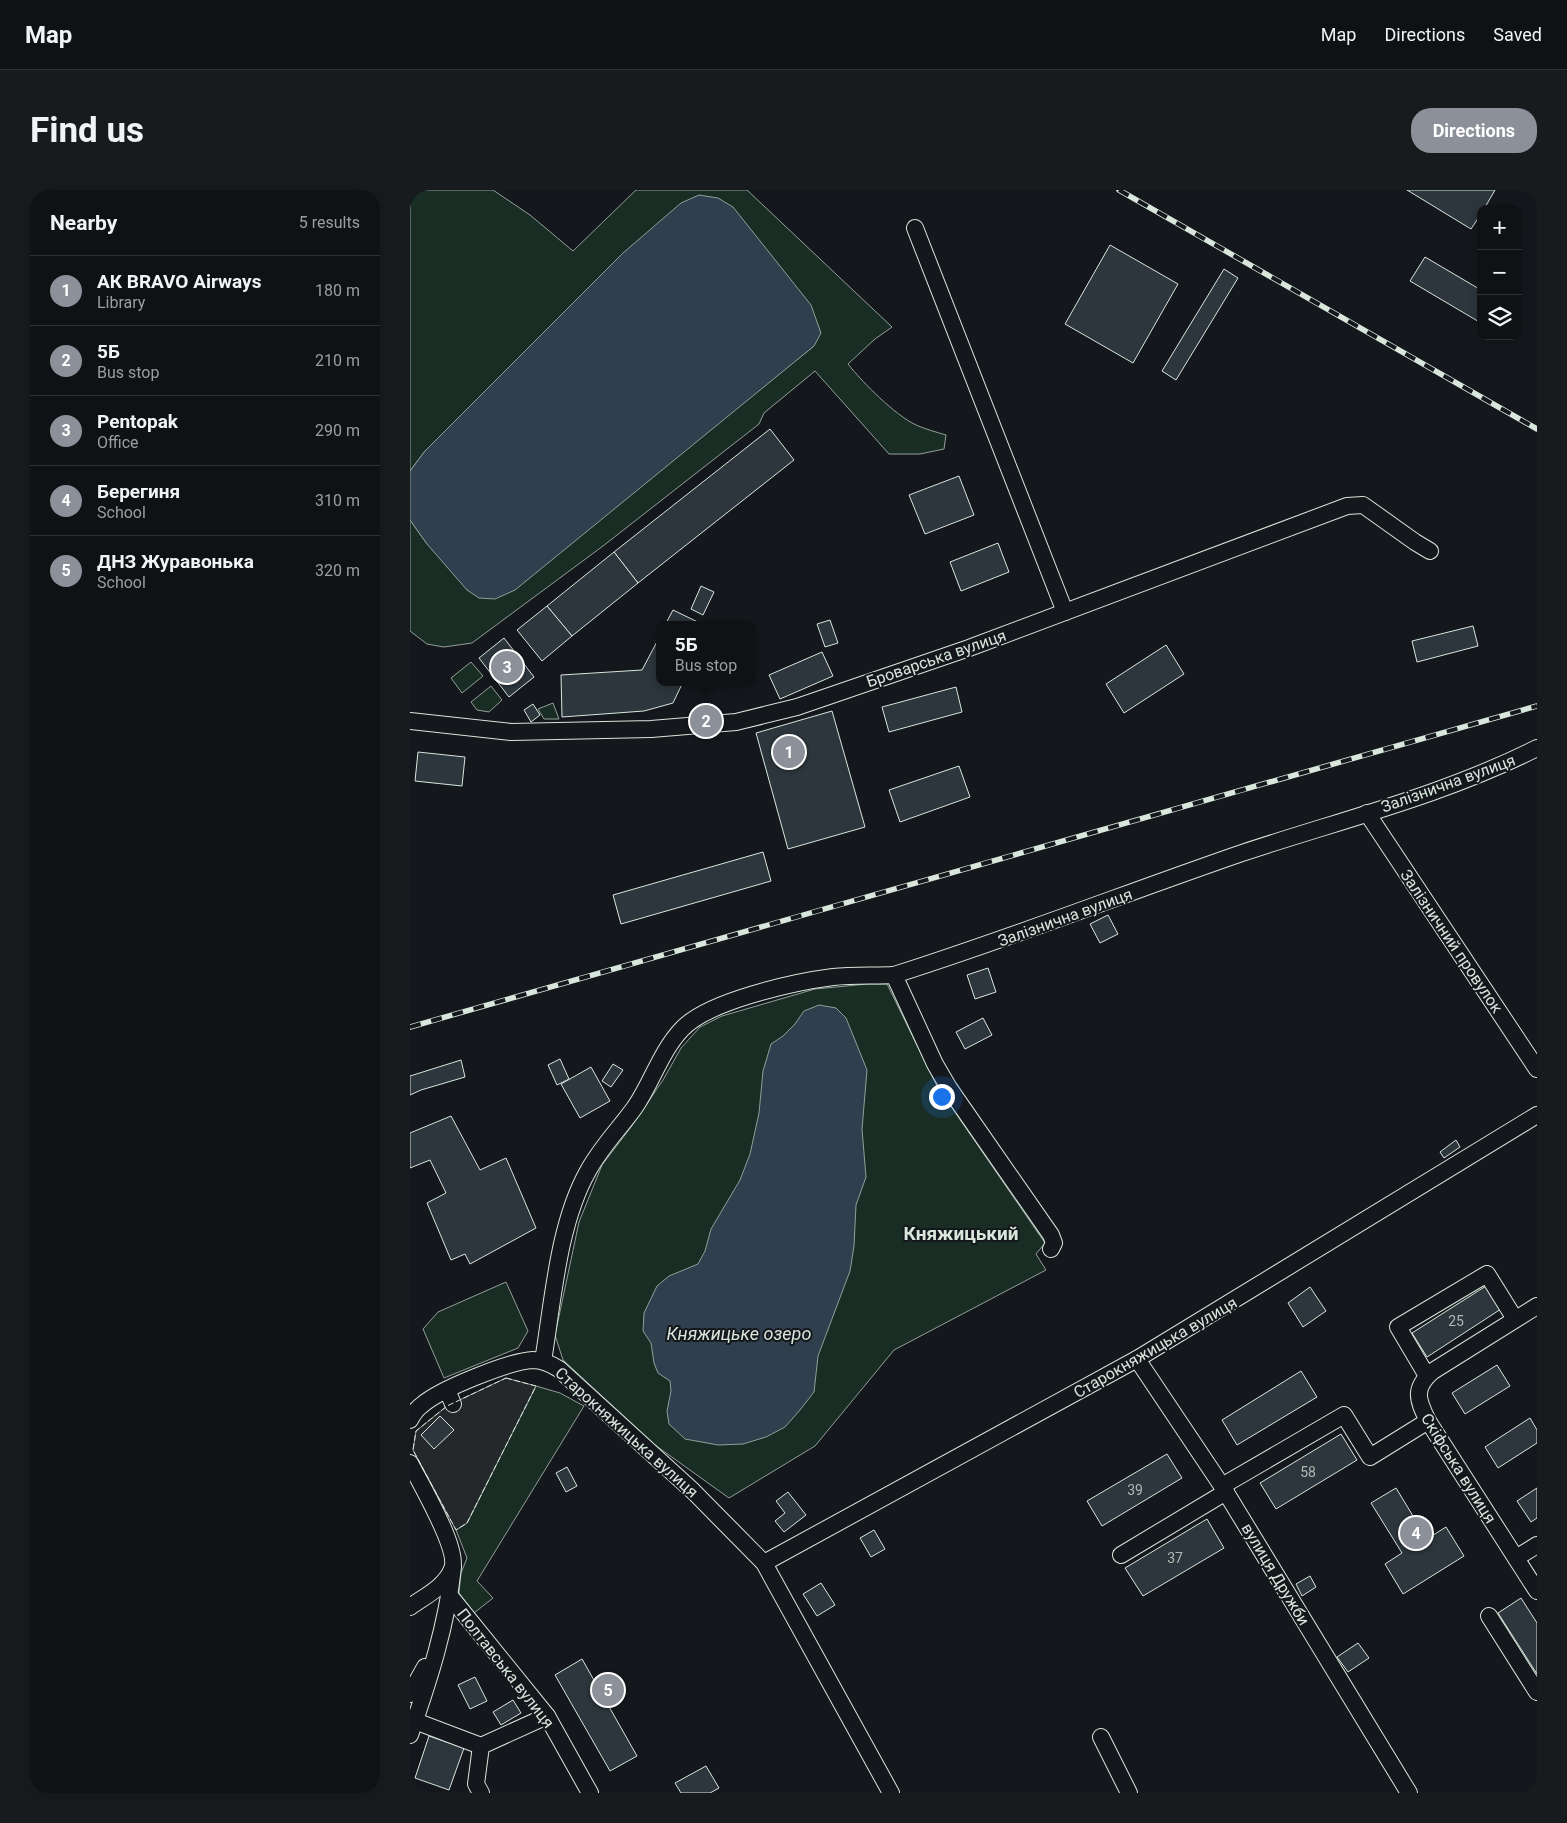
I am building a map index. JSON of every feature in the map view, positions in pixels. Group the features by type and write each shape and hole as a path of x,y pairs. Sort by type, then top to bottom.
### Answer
{"street":[{"path":"915,228 1065,612"},
{"name":"Броварська вулиця","path":"410,721 511,732 651,729 736,722 797,707 969,648 1347,506 1363,505 1430,551"},
{"name":"Залізнична вулиця","path":"543,1361 562,1246 578,1193 597,1157 635,1106 669,1047 681,1031 702,1013 778,988 835,977 894,975 972,950 1241,854 1420,796 1473,776 1537,748"},
{"name":"Залізничний провулок","path":"1367,812 1537,1068"},
{"path":"894,975 935,1064 965,1112 1051,1235 1054,1243 1050,1248"},
{"name":"Старокняжицька вулиця","path":"764,1563 1138,1360 1537,1115"},
{"path":"1515,1320 1487,1274 1398,1327 1427,1376 1515,1320 1537,1306"},
{"name":"вулиця Дружби","path":"1138,1360 1224,1489 1409,1793"},
{"name":"Старокняжицька вулиця","path":"412,1414 432,1397 450,1397 510,1365 527,1361 543,1361 559,1369 675,1474 764,1563 891,1793"},
{"name":"Скіфська вулиця","path":"1427,1376 1423,1380 1418,1392 1420,1405 1428,1421 1537,1591"},
{"path":"1120,1555 1344,1415 1370,1457 1428,1421"},
{"path":"410,1463 448,1539 453,1567 450,1596 442,1634 412,1728 480,1746 547,1716"},
{"path":"1516,1558 1537,1544"},
{"path":"410,1607 446,1581 453,1567"},
{"name":"Полтавська вулиця","path":"450,1596 547,1716 590,1793"},
{"path":"1488,1616 1537,1692"},
{"path":"410,1694 442,1634"},
{"path":"1101,1737 1129,1793"},
{"path":"476,1790 480,1746"}],"green space":[{"path":"410,190 493,190 530,215 573,251 636,190 747,190 892,327 875,339 848,364 871,389 899,414 916,425 946,435 944,449 920,454 889,454 815,371 764,413 759,424 603,546 472,643 444,647 427,644 410,631 410,520 427,544 799,358 814,346 425,451 410,471"},
{"path":"471,662 483,676 462,693 451,678"},
{"path":"491,686 502,700 489,712 477,710 471,702"},
{"path":"553,703 559,719 544,719 538,709"},
{"path":"887,984 937,1086 1045,1243 1036,1254 1046,1270 894,1350 815,1446 729,1498 655,1445 563,1360 555,1335 579,1222 602,1165 663,1080 681,1048 700,1027 722,1016 815,989"},
{"path":"506,1282 528,1331 518,1348 444,1378 423,1329 438,1312"},
{"path":"536,1386 560,1393 584,1406 477,1581 493,1598 474,1613 459,1593 461,1573 467,1558 456,1530 467,1523"}],"shaded area":[{"path":"506,1378 536,1386 467,1523 456,1530 413,1450 416,1431 447,1406"}],"water":[{"path":"699,195 718,198 733,207 811,305 821,333 814,346 515,590 495,599 479,598 467,590 427,544 410,520 410,471 425,451 623,253 681,203"},
{"name":"Княжицьке озеро","path":"819,1005 836,1008 846,1018 867,1070 862,1129 866,1177 856,1205 854,1246 850,1271 818,1356 814,1392 785,1427 766,1437 743,1444 718,1445 685,1439 669,1424 667,1411 671,1391 670,1381 658,1373 654,1363 651,1343 643,1331 644,1313 657,1286 669,1276 698,1264 705,1251 711,1229 740,1180 750,1154 759,1113 763,1071 771,1044 783,1036 795,1024 804,1011"}],"building":[{"path":"1407,190 1495,190 1486,205 1477,205 1477,220 1471,229"},
{"path":"1110,245 1178,284 1133,363 1065,324"},
{"path":"1425,257 1477,288 1477,321 1410,281"},
{"path":"1224,269 1238,278 1176,380 1162,371"},
{"path":"770,429 794,460 638,583 614,552"},
{"path":"959,476 974,515 925,534 909,495"},
{"path":"998,543 1009,572 961,591 950,562"},
{"path":"614,552 638,583 572,636 547,606"},
{"path":"701,586 714,592 703,615 691,609"},
{"path":"547,606 572,636 542,661 517,630"},
{"path":"673,610 696,621 667,621"},
{"path":"830,620 838,643 825,647 817,624"},
{"path":"1473,626 1478,646 1417,662 1412,641"},
{"path":"504,638 534,677 509,697 479,658"},
{"path":"656,644 656,686 681,686 673,703 644,711 562,717 561,675 642,670"},
{"path":"1166,645 1184,674 1124,713 1106,684"},
{"path":"822,652 833,676 780,699 769,675"},
{"path":"956,687 962,712 889,732 882,707"},
{"path":"533,704 540,715 531,722 524,710"},
{"path":"832,711 865,827 788,849 756,733"},
{"path":"418,752 465,757 462,786 415,781"},
{"path":"959,766 970,797 900,822 889,790"},
{"path":"763,852 771,881 621,924 613,895"},
{"path":"1108,915 1118,934 1100,943 1090,924"},
{"path":"988,968 996,992 975,999 967,975"},
{"path":"983,1018 992,1035 965,1049 956,1032"},
{"path":"560,1059 569,1079 557,1085 548,1065"},
{"path":"461,1060 465,1077 410,1095 410,1076"},
{"path":"613,1064 623,1070 611,1087 602,1081"},
{"path":"591,1067 610,1101 580,1118 561,1084"},
{"path":"451,1116 480,1170 506,1158 536,1228 470,1264 465,1254 451,1260 427,1203 446,1193 430,1160 410,1168 410,1133"},
{"path":"1456,1140 1460,1147 1444,1158 1440,1152"},
{"path":"1486,1286 1501,1309 1427,1357 1412,1333"},
{"path":"1310,1287 1326,1311 1303,1327 1288,1303"},
{"path":"1497,1365 1510,1386 1465,1414 1452,1393"},
{"path":"1301,1371 1317,1397 1237,1445 1222,1420"},
{"path":"440,1416 454,1430 434,1449 421,1435"},
{"path":"1530,1418 1537,1430 1537,1443 1498,1468 1485,1447"},
{"path":"1341,1434 1357,1460 1276,1509 1260,1483"},
{"path":"1167,1454 1182,1478 1102,1526 1087,1501"},
{"path":"567,1467 577,1486 566,1492 556,1473"},
{"path":"1396,1488 1427,1539 1446,1527 1464,1556 1403,1594 1385,1564 1402,1553 1371,1503"},
{"path":"1537,1488 1537,1518 1531,1522 1517,1501"},
{"path":"788,1492 806,1515 784,1532 775,1521 785,1513 776,1501"},
{"path":"1207,1519 1224,1548 1143,1596 1125,1568"},
{"path":"874,1530 885,1549 871,1557 860,1538"},
{"path":"1310,1576 1316,1587 1302,1596 1296,1584"},
{"path":"821,1583 835,1605 817,1616 803,1594"},
{"path":"1521,1598 1537,1623 1537,1674 1498,1613"},
{"path":"1358,1643 1369,1658 1348,1672 1337,1657"},
{"path":"582,1659 637,1756 610,1771 555,1675"},
{"path":"475,1677 487,1701 470,1709 458,1685"},
{"path":"513,1700 521,1713 501,1725 493,1712"},
{"path":"429,1736 464,1748 449,1790 415,1778"},
{"path":"706,1766 719,1788 710,1793 681,1793 675,1783"}],"railway":[{"path":"1119,190 1537,429"},
{"path":"410,1027 1537,706"}],"fence":[{"path":"506,1378 536,1386 467,1523 456,1530 413,1450 416,1431 447,1406 506,1378"}],"place":[{"name":"Pentopak","path":"507,667"},
{"name":"5Б","path":"706,721"},
{"name":"АК BRAVO Airways","path":"789,752"},
{"name":"Берегиня","path":"1416,1533"},
{"name":"ДНЗ Журавонька","path":"608,1690"}],"district":[{"name":"Княжицький","path":"961,1233"}]}
